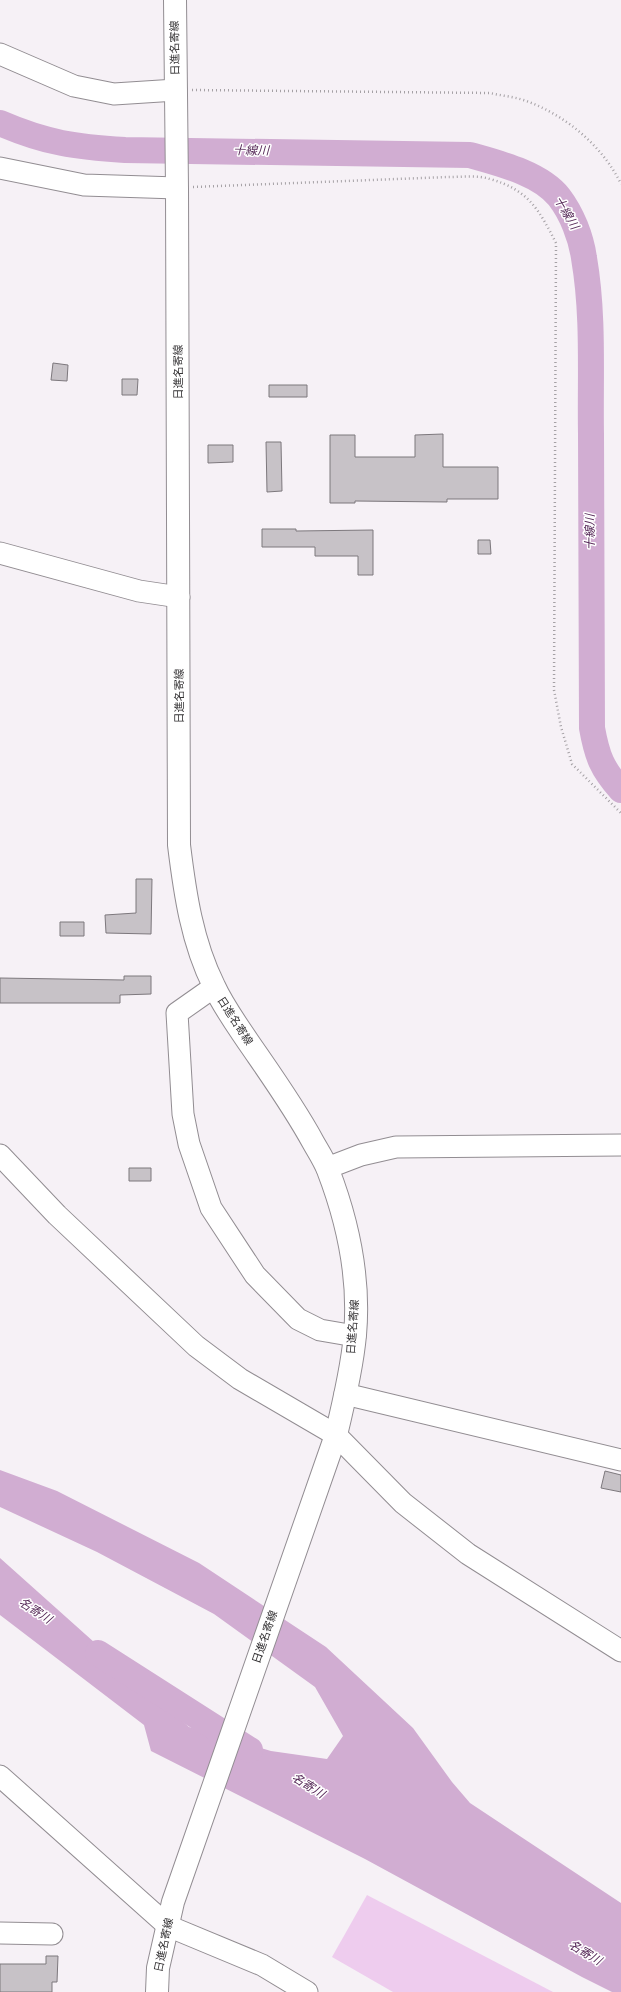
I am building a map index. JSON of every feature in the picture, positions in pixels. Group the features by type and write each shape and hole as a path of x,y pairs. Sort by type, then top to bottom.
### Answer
{"main road":[{"name":"日進名寄線","path":"157,1992 158,1968 174,1902 336,1435 355,1336 355,1294 351,1252 344,1217 327,1168 297,1114 237,1025 214,987 197,943 185,893 179,845 175,0"}],"street":[{"path":"0,54 74,86 114,94 176,98"},
{"path":"0,168 84,185 177,179"},
{"path":"0,553 139,591 179,597"},
{"path":"214,987 177,1013 183,1114 189,1144 211,1208 256,1275 298,1319 320,1330 355,1336"},
{"path":"327,1168 361,1155 396,1147 621,1145"},
{"path":"0,1155 57,1215 196,1346 240,1379 336,1435 403,1503 468,1554 621,1651"},
{"path":"345,1394 621,1460"},
{"path":"0,1776 168,1926 262,1965 307,1992"},
{"path":"0,1934 52,1934"}],"path":[{"path":"176,98 490,93 529,102 565,120 593,145 616,174 621,184"},
{"path":"177,179 448,177 490,179 522,192 542,215 556,243 554,690 561,727 572,764 621,813"}],"shaded area":[{"path":"367,1895 553,1992 393,1992 332,1957"}],"water":[{"path":"0,1470 57,1491 199,1563 326,1647 413,1728 452,1782 470,1803 621,1903 621,1992 612,1992 582,1977 365,1859 151,1751 144,1725 0,1615 0,1558 189,1727 271,1751 327,1759 343,1736 315,1687 214,1614 97,1552 0,1507"}],"building":[{"path":"53,363 68,365 67,381 51,380"},
{"path":"122,379 138,379 137,395 122,395"},
{"path":"269,385 307,385 307,397 269,397"},
{"path":"443,434 443,467 498,467 498,499 447,499 447,502 355,501 355,503 330,503 330,435 355,435 355,457 415,457 415,435"},
{"path":"266,442 281,442 282,491 267,492"},
{"path":"208,445 233,445 233,462 208,463"},
{"path":"262,529 296,529 296,531 373,530 373,575 358,575 358,556 315,556 315,547 262,547"},
{"path":"478,540 490,540 491,554 478,554"},
{"path":"136,879 152,879 151,934 106,933 105,915 136,913"},
{"path":"60,922 84,922 84,936 60,936"},
{"path":"124,976 151,976 151,994 120,995 120,1003 0,1003 0,978 124,980"},
{"path":"129,1168 151,1168 151,1181 129,1181"},
{"path":"605,1471 621,1475 621,1492 601,1488"},
{"path":"46,1956 58,1956 57,1982 52,1982 52,1992 0,1992 0,1964 46,1964"}],"waterway":[{"name":"十線川","path":"0,123 47,140 91,147 125,150 470,155 505,165 530,175 541,181 559,197 572,218 581,242 589,302 591,346 592,728 601,762 621,790"},
{"name":"名寄川","path":"98,1653 250,1750"}]}
